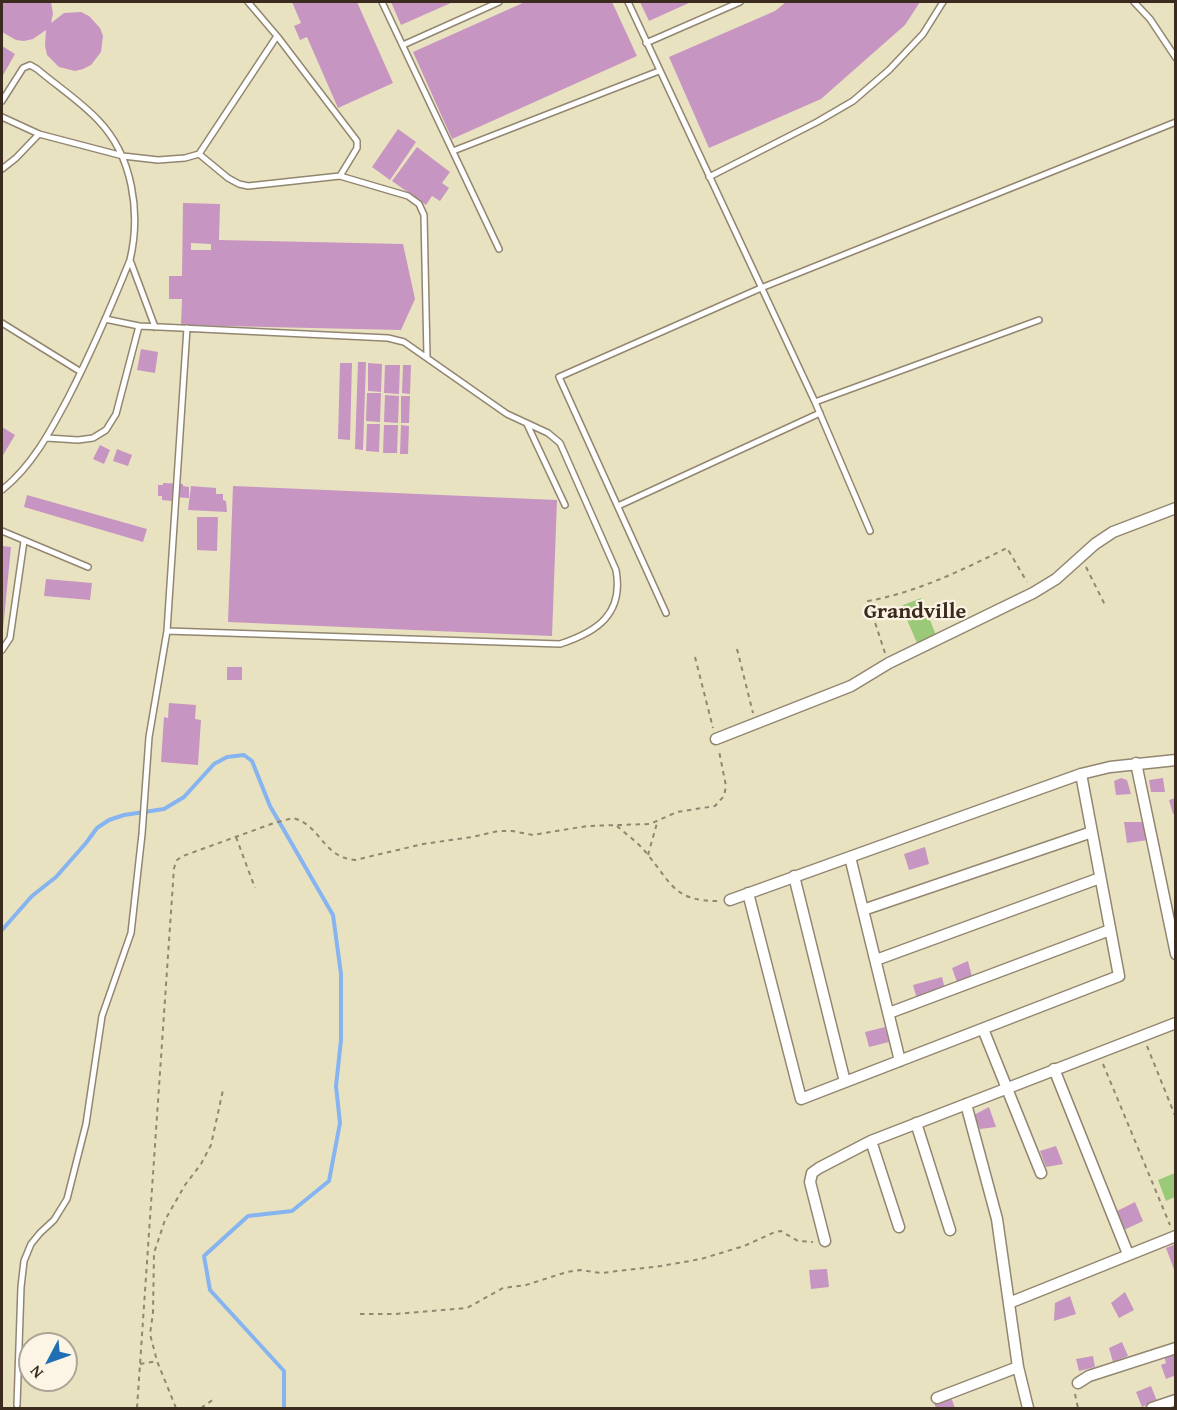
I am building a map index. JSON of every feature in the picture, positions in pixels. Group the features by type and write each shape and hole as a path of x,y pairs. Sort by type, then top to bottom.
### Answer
{"street":[{"path":"716,739 851,686 889,663 1056,579 1113,532 1176,508"},
{"path":"730,900 1081,774 1136,763 1176,760"},
{"path":"1136,763 1176,954"},
{"path":"748,893 801,1099 1119,976 1081,774"},
{"path":"863,910 1092,832"},
{"path":"850,857 900,1060"},
{"path":"794,876 845,1082"},
{"path":"876,960 1100,878"},
{"path":"889,1013 1110,930"},
{"path":"825,1241 810,1182 812,1173 819,1168 871,1141 1176,1023"},
{"path":"983,1029 1041,1173"},
{"path":"1054,1069 1128,1254"},
{"path":"966,1104 997,1219 1018,1368 1028,1408"},
{"path":"916,1123 950,1230"},
{"path":"871,1141 899,1227"},
{"path":"1009,1303 1175,1236"},
{"path":"1078,1383 1089,1376 1176,1348"},
{"path":"937,1398 1018,1368"},
{"path":"1152,1408 1176,1400"}],"lane":[{"path":"248,2 277,36 357,141 357,148 340,176"},
{"path":"382,2 499,249"},
{"path":"403,45 499,2"},
{"path":"628,2 815,402 870,531"},
{"path":"646,43 740,2"},
{"path":"709,177 853,101 889,70 923,34 943,2"},
{"path":"1134,2 1150,19 1176,58"},
{"path":"2,117 39,134 123,156 158,160 185,158 199,154 277,36"},
{"path":"2,101 23,68 30,65 37,69 99,121 123,156 135,208 134,244 130,260 81,372 47,438 18,477 2,490"},
{"path":"453,151 660,71"},
{"path":"666,613 559,377 761,288 1176,122"},
{"path":"2,169 39,134"},
{"path":"199,154 239,184 248,186 340,176 408,196 418,204 424,215 427,357"},
{"path":"130,260 155,327"},
{"path":"105,319 139,326 388,338 404,342 507,414 548,433 560,443 616,570 619,585 617,599 597,628 582,637 560,644 167,631"},
{"path":"815,402 1039,320"},
{"path":"2,323 81,372"},
{"path":"47,438 78,440 93,438 106,430 116,414 139,326"},
{"path":"17,1405 24,1261 31,1244 54,1220 67,1199 86,1124 102,1016 131,933 153,710 167,631 187,328"},
{"path":"618,507 820,413"},
{"path":"527,424 565,505"},
{"path":"2,531 88,567"},
{"path":"2,650 10,638 24,541"}],"path":[{"path":"889,663 868,601 910,591 946,578 1007,548 1032,593"},
{"path":"1081,557 1106,607"},
{"path":"737,649 755,722"},
{"path":"137,1408 174,868 177,860 274,823 294,818 304,822 335,854 345,859 355,860 423,844 498,831 532,835 587,826 650,824 677,812 715,806 724,796 726,786 695,657"},
{"path":"648,855 657,821"},
{"path":"615,825 648,855 672,888 682,895 700,901 730,900"},
{"path":"236,837 255,888"},
{"path":"1143,1035 1176,1118"},
{"path":"1098,1052 1175,1236"},
{"path":"176,1408 157,1361 150,1334 156,1244 165,1220 211,1145 223,1090"},
{"path":"360,1314 396,1314 467,1308 503,1288 526,1285 567,1272 580,1270 601,1273 661,1266 744,1246 775,1232 781,1232 804,1242 825,1241"},
{"path":"148,1241 156,1244"},
{"path":"145,1280 153,1274"},
{"path":"140,1364 157,1361"},
{"path":"201,1408 214,1399"}],"green space":[{"path":"921,598 936,635 917,643 901,606"},
{"path":"1175,1173 1175,1197 1166,1201 1158,1180"}],"building":[{"path":"2,2 51,2 53,14 51,23 64,13 81,12 89,16 100,28 103,36 101,52 91,65 83,69 75,71 59,67 47,55 46,30 33,39 24,41 16,40 2,32"},
{"path":"292,2 357,2 393,83 338,108 307,37 300,40 294,26 301,23"},
{"path":"391,2 453,2 401,25"},
{"path":"525,2 612,2 637,56 452,139 413,52"},
{"path":"640,2 691,2 649,21"},
{"path":"786,2 920,2 905,25 821,99 709,148 669,57 775,11"},
{"path":"2,46 15,54 2,77"},
{"path":"398,129 416,142 390,180 372,167"},
{"path":"417,147 450,172 442,183 449,188 440,201 432,196 426,205 392,181"},
{"path":"183,203 220,204 219,240 403,244 415,299 401,330 181,325 182,299 169,299 169,276 182,276","holes":["191,243 211,244 211,250 191,250"]},
{"path":"141,349 158,352 155,373 137,370"},
{"path":"358,362 366,362 363,450 355,449"},
{"path":"340,363 352,363 350,440 338,439"},
{"path":"368,363 382,364 381,392 368,391"},
{"path":"385,365 400,365 399,394 384,393"},
{"path":"403,365 411,365 410,394 402,393"},
{"path":"367,393 381,393 380,422 366,421"},
{"path":"385,395 399,396 398,423 384,422"},
{"path":"401,396 410,396 409,423 401,423"},
{"path":"367,424 380,424 379,452 366,451"},
{"path":"384,425 398,425 397,453 383,453"},
{"path":"401,425 409,426 408,454 400,454"},
{"path":"2,427 15,435 2,457"},
{"path":"100,445 110,450 104,464 93,459"},
{"path":"117,449 132,455 128,466 113,461"},
{"path":"163,483 183,484 189,487 189,498 173,497 173,501 162,500 162,496 158,496 158,485 163,485"},
{"path":"191,486 216,488 216,494 223,494 227,512 188,510"},
{"path":"233,486 557,500 552,636 228,622"},
{"path":"27,495 147,529 143,542 24,507"},
{"path":"197,517 218,517 217,551 197,550"},
{"path":"2,546 11,547 3,629 2,629"},
{"path":"46,579 92,583 90,600 44,596"},
{"path":"227,667 242,667 242,680 227,680"},
{"path":"169,703 196,705 195,719 201,720 198,765 161,762 164,717 168,718"},
{"path":"1121,778 1127,780 1131,794 1116,795 1114,781"},
{"path":"1163,778 1165,792 1151,792 1149,780"},
{"path":"1176,798 1176,813 1173,814 1169,800"},
{"path":"1124,822 1145,822 1148,840 1127,843"},
{"path":"925,847 929,864 909,870 904,854"},
{"path":"968,961 973,981 958,985 952,968"},
{"path":"942,977 945,989 917,999 913,985"},
{"path":"885,1027 889,1042 869,1047 865,1032"},
{"path":"989,1107 996,1127 980,1129 974,1115"},
{"path":"1056,1146 1063,1164 1046,1167 1040,1151"},
{"path":"1135,1202 1143,1221 1124,1230 1117,1211"},
{"path":"1176,1244 1176,1272 1175,1272 1166,1248"},
{"path":"827,1269 829,1287 811,1289 809,1270"},
{"path":"1125,1292 1134,1310 1119,1318 1111,1303"},
{"path":"1070,1296 1076,1314 1054,1321 1055,1303"},
{"path":"1122,1342 1128,1356 1113,1362 1109,1348"},
{"path":"1176,1352 1176,1375 1166,1379 1161,1365 1166,1363 1164,1356"},
{"path":"1093,1356 1095,1367 1079,1371 1076,1359"},
{"path":"1151,1386 1157,1401 1142,1407 1136,1392"},
{"path":"951,1397 955,1408 936,1408 934,1402"}],"waterway":[{"path":"2,930 32,896 56,877 97,828 109,820 124,815 164,809 184,797 214,764 227,757 244,755 252,761 270,806 333,915 341,974 341,1040 336,1086 340,1123 329,1181 292,1211 248,1216 204,1256 210,1290 284,1371 284,1408"}],"district":[{"name":"Grandville","path":"915,612"}]}
